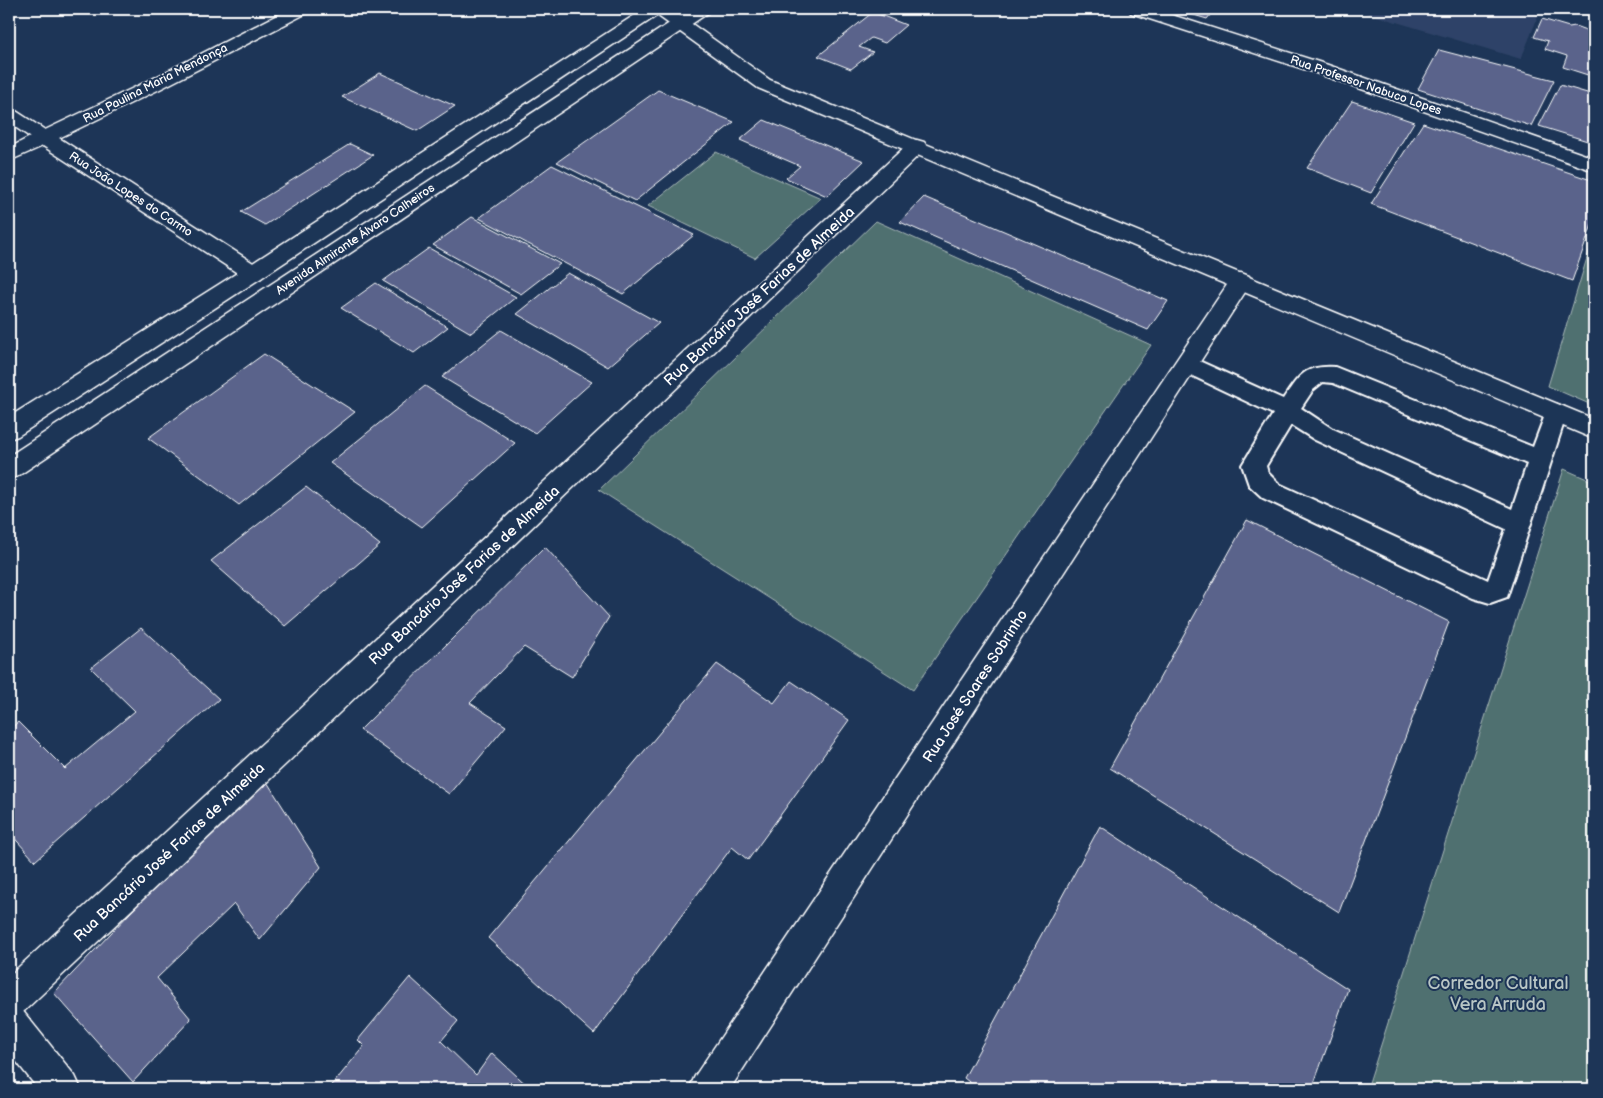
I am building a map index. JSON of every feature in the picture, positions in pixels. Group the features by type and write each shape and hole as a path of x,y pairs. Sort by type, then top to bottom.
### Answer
{"street":[{"name":"Rua Paulina Maria Mendonça","path":"9,155 154,85 301,9"},
{"name":"Avenida Almirante Álvaro Calheiros","path":"9,429 253,273 655,9"},
{"path":"660,9 764,84 1594,429"},
{"name":"Avenida Almirante Álvaro Calheiros","path":"9,470 702,9"},
{"name":"Rua Professor Nabuco Lopes","path":"1137,9 1322,70 1594,165"},
{"name":"Rua João Lopes do Carmo","path":"9,115 253,273"},
{"name":"Rua Bancário José Farias de Almeida","path":"9,1000 284,745 917,146"},
{"name":"Rua José Soares Sobrinho","path":"708,1089 1241,282"},
{"path":"9,1022 62,1089"}],"lane":[{"path":"1188,364 1286,411 1323,434 1520,524"},
{"path":"1541,460 1335,375 1319,374 1305,384 1286,411 1254,465 1257,478 1271,492 1482,590 1490,592 1498,589 1520,524 1541,460 1556,413"}],"shaded area":[{"path":"1368,9 1541,9 1521,59 1366,13"}],"green space":[{"path":"716,152 821,198 755,258 648,206"},
{"path":"876,221 1151,345 913,690 599,490"},
{"path":"1594,235 1594,406 1548,386"},
{"name":"Corredor Cultural Vera Arruda","path":"1564,469 1594,482 1594,1089 1367,1089"}],"building":[{"path":"1174,9 1215,9 1207,19"},
{"path":"873,12 906,25 885,43 871,38 859,47 873,52 851,69 818,56"},
{"path":"1542,19 1569,27 1575,26 1594,33 1594,77 1563,67 1567,56 1545,49 1548,41 1534,37"},
{"path":"1439,50 1554,80 1531,126 1418,89"},
{"path":"380,73 455,106 417,131 342,97"},
{"path":"1560,85 1594,95 1594,143 1539,126"},
{"path":"658,90 734,122 635,201 557,162"},
{"path":"1352,101 1414,122 1371,193 1307,168"},
{"path":"764,120 864,161 827,196 786,178 800,166 740,140"},
{"path":"1423,123 1594,181 1594,219 1572,281 1371,204"},
{"path":"350,144 373,155 265,225 241,212"},
{"path":"552,165 694,235 623,294 479,218"},
{"path":"924,197 1168,301 1148,330 900,222"},
{"path":"472,217 560,264 521,294 433,245"},
{"path":"429,248 516,297 471,333 383,281"},
{"path":"568,273 659,323 608,367 517,314"},
{"path":"376,283 448,327 414,353 341,308"},
{"path":"501,330 592,382 535,433 442,377"},
{"path":"264,354 355,412 239,505 148,438"},
{"path":"425,386 515,443 422,527 330,463"},
{"path":"306,487 380,545 285,626 211,561"},
{"path":"1247,520 1449,622 1339,912 1110,768"},
{"path":"545,547 609,617 572,677 524,647 470,703 506,726 449,794 360,730"},
{"path":"141,628 219,699 35,861 9,832 9,730 18,722 65,769 135,711 91,668"},
{"path":"717,664 774,703 791,681 849,720 748,860 732,847 594,1034 488,938"},
{"path":"262,774 321,867 260,940 234,904 157,978 191,1019 133,1082 54,993"},
{"path":"1100,826 1348,989 1312,1089 978,1089 964,1078"},
{"path":"410,977 458,1021 441,1041 476,1075 492,1053 531,1089 329,1089 364,1046 358,1040"}]}
